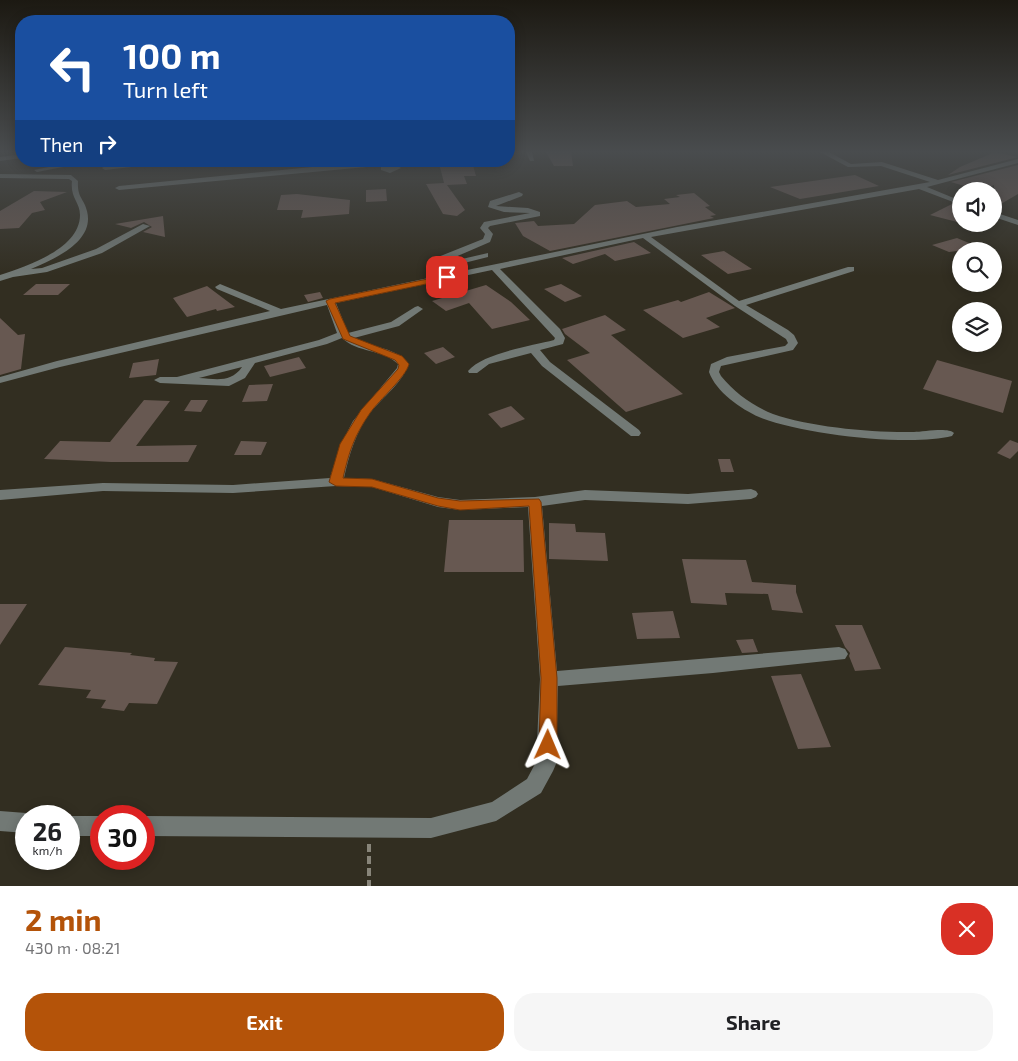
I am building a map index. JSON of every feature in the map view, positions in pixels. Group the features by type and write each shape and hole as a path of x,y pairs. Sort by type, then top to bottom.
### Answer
{"street":[{"path":"0,278 72,245 80,232 84,220 84,210 75,199 74,193"},
{"path":"0,380 121,348 330,301 645,236 880,193"},
{"path":"938,193 952,199"},
{"path":"466,273 442,262 442,259 487,240 489,234 484,228 487,224 537,214 527,211 499,211 492,207 493,203 519,194"},
{"path":"1002,217 1018,222"},
{"path":"12,274 44,270 99,251 146,226"},
{"path":"645,236 738,304 790,337 793,343 790,348 727,360 716,364 714,372 716,377 746,404 765,414 789,422 862,433 912,437 948,433"},
{"path":"448,265 485,255"},
{"path":"473,371 485,362 558,343 560,336 494,267"},
{"path":"738,304 851,269"},
{"path":"220,287 280,312"},
{"path":"330,301 345,335 398,358 403,361 404,367 365,412 346,444 336,482"},
{"path":"176,381 345,335 395,324 418,309"},
{"path":"533,349 546,364 635,433"},
{"path":"160,380 223,384 233,382 242,376 252,360"},
{"path":"0,495 103,487 234,489 336,482 372,483 438,502 460,505 535,502 585,495 688,499 751,494"},
{"path":"155,826 431,828 496,811 534,786 546,764 549,678 535,502"},
{"path":"549,678 713,666 839,654"},
{"path":"0,821 15,822"}],"path":[{"path":"369,886 370,828"}],"building":[{"path":"30,193 63,193 40,202 45,210 32,213 19,228 0,229 0,211"},
{"path":"366,193 386,193 387,201 366,202"},
{"path":"431,193 453,193 465,210 457,216 443,214"},
{"path":"694,193 710,206 705,207 716,215 710,216 714,218 550,251 523,236 515,223 534,221 538,226 574,224 595,205 627,201 636,207 670,204 664,199 680,197 676,195"},
{"path":"786,193 834,193 800,199"},
{"path":"1002,193 1018,194 1002,203"},
{"path":"297,194 350,200 349,214 301,218 303,210 277,210 281,195"},
{"path":"952,204 952,221 930,215"},
{"path":"163,216 165,237 143,232 152,227 144,222 131,228 115,224"},
{"path":"957,238 967,242 952,242 952,252 949,252 932,245"},
{"path":"634,242 651,253 615,261 605,254 573,264 562,258"},
{"path":"724,251 752,269 728,274 701,255"},
{"path":"36,284 70,284 58,295 23,295"},
{"path":"561,284 582,296 565,302 544,289"},
{"path":"486,285 511,302 530,320 492,329 469,303 446,311 432,301"},
{"path":"207,286 235,307 217,311 216,309 187,317 173,298"},
{"path":"320,292 323,298 308,302 304,295"},
{"path":"709,292 735,308 706,318 720,327 683,338 643,310 678,300 681,302"},
{"path":"605,315 626,330 611,335 683,394 626,412 567,360 590,353 565,334 562,329"},
{"path":"0,318 18,335 25,334 21,369 0,375"},
{"path":"443,347 455,357 436,364 424,353"},
{"path":"299,357 306,368 270,377 264,366"},
{"path":"159,359 156,375 129,378 133,363"},
{"path":"937,360 1012,381 1003,413 923,389"},
{"path":"273,384 267,401 242,402 249,385"},
{"path":"144,400 170,401 136,446 197,445 188,462 111,462 44,459 60,441 110,442"},
{"path":"191,400 208,400 201,412 184,411"},
{"path":"511,406 525,419 501,428 488,414"},
{"path":"1010,440 1018,443 1018,451 1010,459 997,453"},
{"path":"241,441 267,442 261,455 234,455"},
{"path":"718,459 730,459 734,472 721,472"},
{"path":"449,520 523,520 524,572 444,572"},
{"path":"549,523 575,524 576,532 605,533 608,561 549,559"},
{"path":"682,559 746,560 752,582 796,585 796,592 803,613 772,610 768,594 725,593 727,605 691,603"},
{"path":"0,604 27,604 0,645"},
{"path":"673,611 680,638 637,639 632,613"},
{"path":"835,625 862,625 881,669 855,671 849,656 850,653 845,647"},
{"path":"753,639 758,652 742,653 736,640"},
{"path":"65,647 132,653 130,655 155,658 154,661 178,662 157,704 129,703 124,711 101,708 106,700 86,698 91,690 38,685"},
{"path":"801,674 831,747 798,749 771,676"}],"route":[{"path":"447,277 330,301 343,334 346,337 398,358 404,364 403,370 385,387 365,412 346,444 336,482 372,483 448,504 535,502 549,678 548,745"}]}
